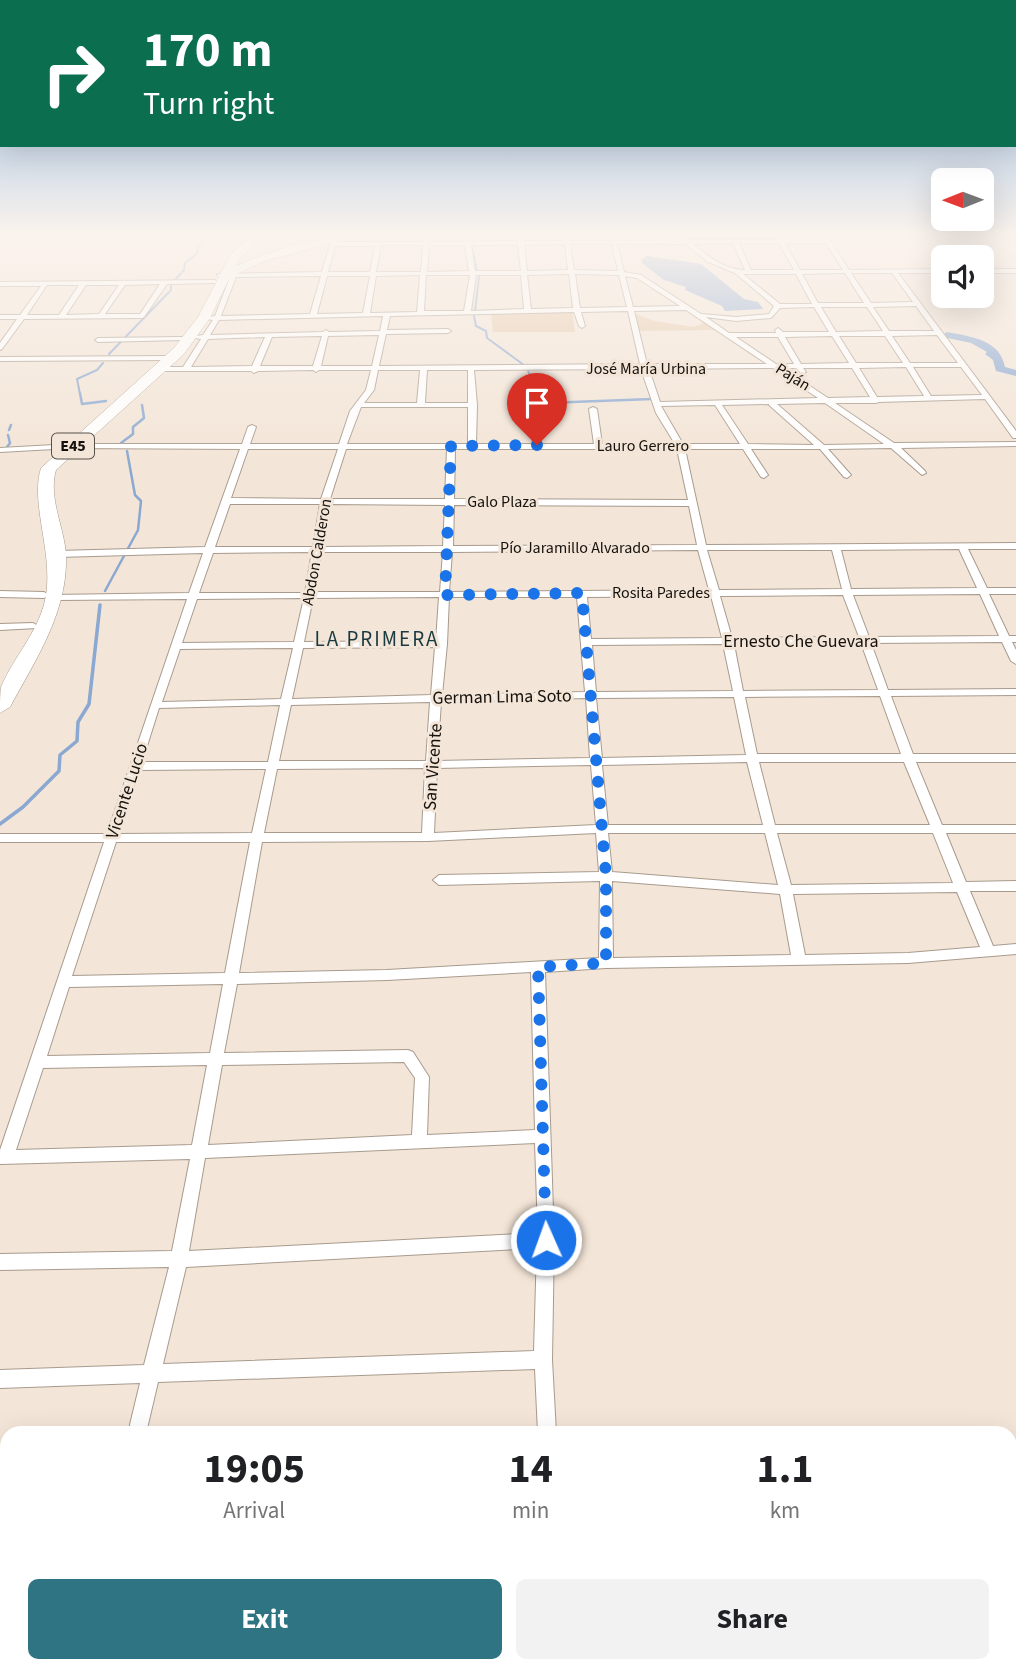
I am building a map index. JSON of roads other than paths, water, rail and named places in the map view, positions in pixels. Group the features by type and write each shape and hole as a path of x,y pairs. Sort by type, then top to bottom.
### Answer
{"highway":[{"name":"E45","path":"194,337 197,320 202,312"},
{"name":"E45","path":"0,684 49,596 35,485 41,469 194,337 212,312"},
{"name":"E45","path":"0,707 39,636 57,554 44,484 49,468 67,447"}],"street":[{"path":"0,348 24,312"},
{"path":"61,317 64,312"},
{"path":"102,317 105,312"},
{"path":"0,317 142,316 145,312"},
{"path":"210,318 526,312"},
{"path":"577,312 582,326"},
{"path":"630,312 645,369 680,446 702,548 728,642 752,758 786,890 799,959"},
{"path":"771,316 774,312"},
{"path":"822,312 876,401"},
{"path":"873,312 929,398"},
{"path":"925,312 1016,436"},
{"path":"697,313 736,319 771,316"},
{"name":"Paján","path":"697,313 893,446 922,473"},
{"name":"Abdon Calderon","path":"139,1426 179,1259 214,1057 257,837 299,647 326,501 341,446 358,405 370,390 377,370 387,315"},
{"path":"771,316 810,388"},
{"path":"97,340 326,332 448,331"},
{"path":"316,370 326,332"},
{"path":"728,335 940,333"},
{"path":"254,371 270,334"},
{"path":"185,370 194,337"},
{"name":"José María Urbina","path":"0,359 162,364 185,370 254,371 964,365"},
{"path":"421,404 424,370"},
{"path":"471,370 472,445"},
{"path":"659,404 987,397"},
{"path":"717,403 764,475"},
{"path":"772,403 822,447 847,475"},
{"path":"358,405 472,405"},
{"path":"532,407 537,445"},
{"path":"593,409 598,446"},
{"name":"Vicente Lucio","path":"3,1157 38,1062 155,705 252,427"},
{"name":"Lauro Gerrero","path":"0,450 67,447 822,447 1016,444"},
{"name":"San Vicente","path":"428,837 448,548 451,446"},
{"name":"Galo Plaza","path":"227,501 693,503"},
{"path":"962,546 1016,661"},
{"name":"Pío Jaramillo Alvarado","path":"119,551 1016,546"},
{"path":"836,547 847,592 908,757 959,887 988,951"},
{"path":"57,554 119,551"},
{"name":"Rosita Paredes","path":"0,594 309,596 1016,591"},
{"path":"582,593 606,876 606,963"},
{"path":"0,627 33,626"},
{"name":"Ernesto Che Guevara","path":"585,642 1016,639"},
{"path":"176,646 442,644"},
{"name":"German Lima Soto","path":"155,705 591,695 1016,692"},
{"path":"135,766 431,764 597,759 1016,758"},
{"path":"0,838 428,837 602,829 1016,829"},
{"path":"439,880 606,876 786,890 1016,886"},
{"path":"63,982 387,975 606,963 908,958 1016,949"},
{"path":"538,967 546,1240 543,1360 547,1426"},
{"path":"38,1062 214,1057 408,1056 422,1077 419,1141"},
{"path":"3,1157 198,1152 542,1136"},
{"path":"0,1262 179,1259 546,1240"},
{"path":"0,1379 543,1360"}],"waterway":[{"path":"109,354 150,312"},
{"path":"474,316 476,326 486,331 487,338 528,368"},
{"path":"947,335 974,340 994,351 991,354 998,358 1000,369 1016,373"},
{"path":"80,394 77,379 97,370 103,363"},
{"path":"528,370 535,394"},
{"path":"80,393 82,404 106,401"},
{"path":"535,393 546,403 652,399"},
{"path":"121,443 133,434 133,427 144,418 142,405"},
{"path":"9,430 11,425"},
{"path":"7,447 10,443 8,435"},
{"path":"105,591 138,530 141,501 135,495 127,451"},
{"path":"0,824 23,807 59,771 60,755 77,741 78,722 89,704 100,605"}],"district":[{"name":"LA PRIMERA","path":"377,639"}]}
